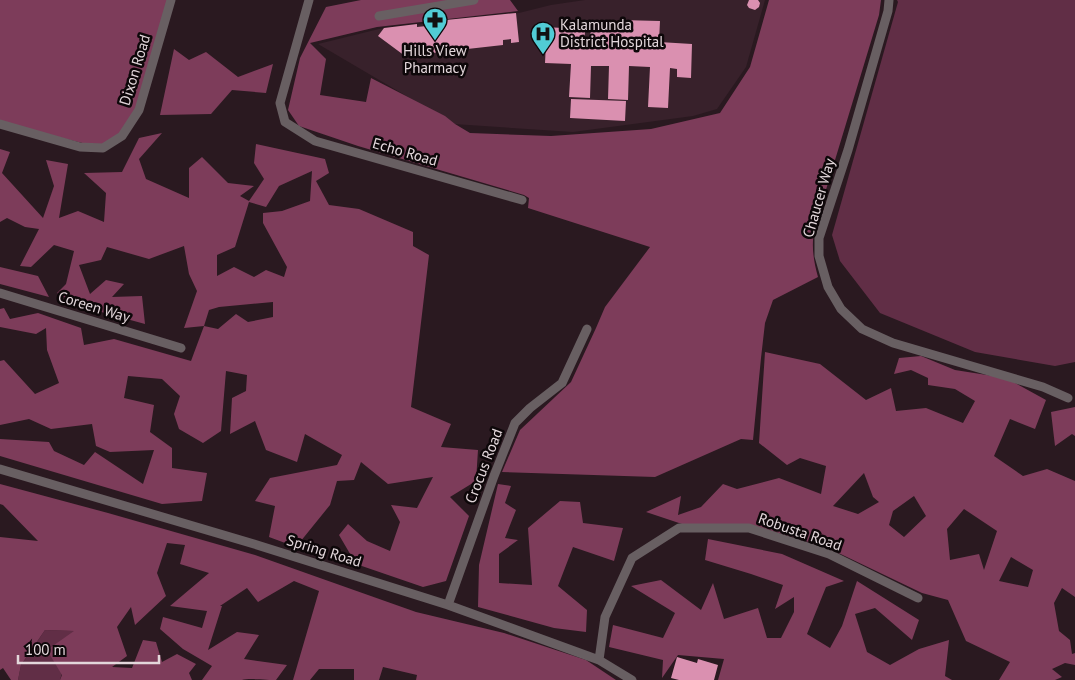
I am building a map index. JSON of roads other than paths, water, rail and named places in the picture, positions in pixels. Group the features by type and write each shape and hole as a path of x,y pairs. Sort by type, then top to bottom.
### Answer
{"street":[{"name":"Dixon Road","path":"0,124 80,147 103,148 122,136 139,110 171,0"},
{"name":"Echo Road","path":"309,0 280,104 285,122 315,141 522,200"},
{"path":"378,16 474,0"},
{"name":"Chaucer Way","path":"889,0 888,10 850,140 819,238 819,256 828,287 842,309 862,329 893,343 1043,387 1068,398"},
{"name":"Coreen Way","path":"0,294 181,348"},
{"name":"Crocus Road","path":"448,605 515,423 530,408 562,383 587,329"},
{"name":"Spring Road","path":"0,469 254,544 448,605 599,660 632,680"},
{"name":"Robusta Road","path":"599,660 605,617 632,558 679,528 749,528 828,554 918,598"}],"place":[{"name":"Hills View Pharmacy","path":"435,41"},
{"name":"Kalamunda District Hospital","path":"543,55"}]}
